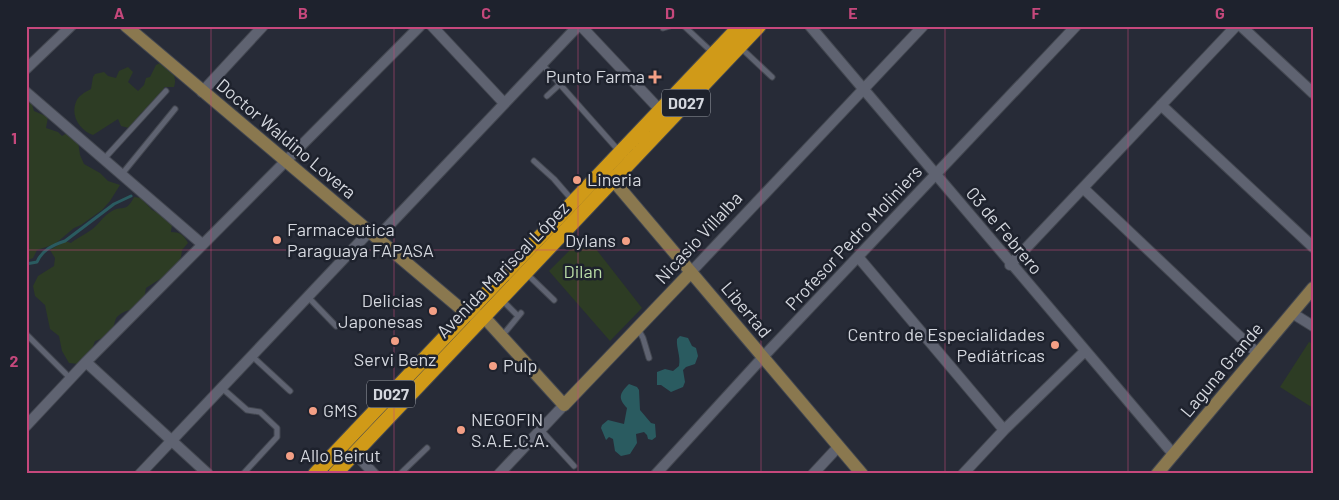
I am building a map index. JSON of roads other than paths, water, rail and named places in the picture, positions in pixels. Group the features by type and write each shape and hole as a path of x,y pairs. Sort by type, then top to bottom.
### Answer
{"highway":[{"name":"Avenida Mariscal López","path":"335,474 573,201 740,26"},
{"name":"Avenida Mariscal López","path":"316,474 474,315 501,299 760,26"}],"main road":[{"name":"Doctor Waldino Lovera","path":"126,26 285,162 502,336 564,405"},
{"name":"Libertad","path":"603,169 862,474"},
{"name":"Nicasio Villalba","path":"564,405 691,272"},
{"name":"Laguna Grande","path":"1157,474 1313,288"}],"street":[{"path":"26,69 71,26"},
{"path":"202,92 263,26"},
{"path":"26,426 202,244 420,26"},
{"path":"432,26 504,103"},
{"path":"140,474 307,297 373,234 579,26 660,110"},
{"name":"03 de Febrero","path":"810,26 1174,455"},
{"name":"Nicasio Villalba","path":"691,272 923,26"},
{"name":"Profesor Pedro Moliniers","path":"656,474 763,357 1076,26"},
{"path":"1010,264 1236,26"},
{"path":"1242,26 1313,93"},
{"path":"26,92 202,244"},
{"path":"1161,105 1313,247"},
{"path":"1083,188 1258,354"},
{"path":"858,258 1004,430"},
{"path":"1292,313 1313,326"},
{"path":"963,474 1004,430 1085,351"},
{"path":"86,362 208,474"},
{"name":"Nicasio Villalba","path":"499,474 564,405"},
{"path":"813,474 839,446"},
{"path":"355,453 374,474"}],"lane":[{"path":"684,26 714,54"},
{"path":"740,47 772,77"},
{"path":"542,64 620,151"},
{"path":"547,96 560,84"},
{"path":"103,159 166,91"},
{"path":"122,175 175,109"},
{"path":"534,161 554,179 573,201"},
{"path":"526,273 540,289 554,300"},
{"path":"307,297 336,326"},
{"path":"501,299 520,314 502,336"},
{"path":"638,328 649,358"},
{"path":"26,334 70,379"},
{"path":"252,356 290,391"},
{"path":"221,388 247,410 260,412 277,428 277,437 243,474"},
{"path":"541,430 574,466"},
{"path":"400,474 426,448"}],"waterway":[{"path":"26,264 37,262 48,248 65,241 114,204 131,196"}],"place":[{"name":"Punto Farma","path":"655,77"},
{"name":"Lineria","path":"577,180"},
{"name":"Farmaceutica Paraguaya FAPASA","path":"277,240"},
{"name":"Dylans","path":"626,241"},
{"name":"Delicias Japonesas","path":"433,311"},
{"name":"Servi Benz","path":"395,341"},
{"name":"Centro de Especialidades Pediátricas","path":"1055,345"},
{"name":"Pulp","path":"493,366"},
{"name":"GMS","path":"313,411"},
{"name":"NEGOFIN S.A.E.C.A.","path":"461,430"},
{"name":"Allo Beirut","path":"290,456"}],"park label":[{"name":"Dilan","path":"583,272"}]}
